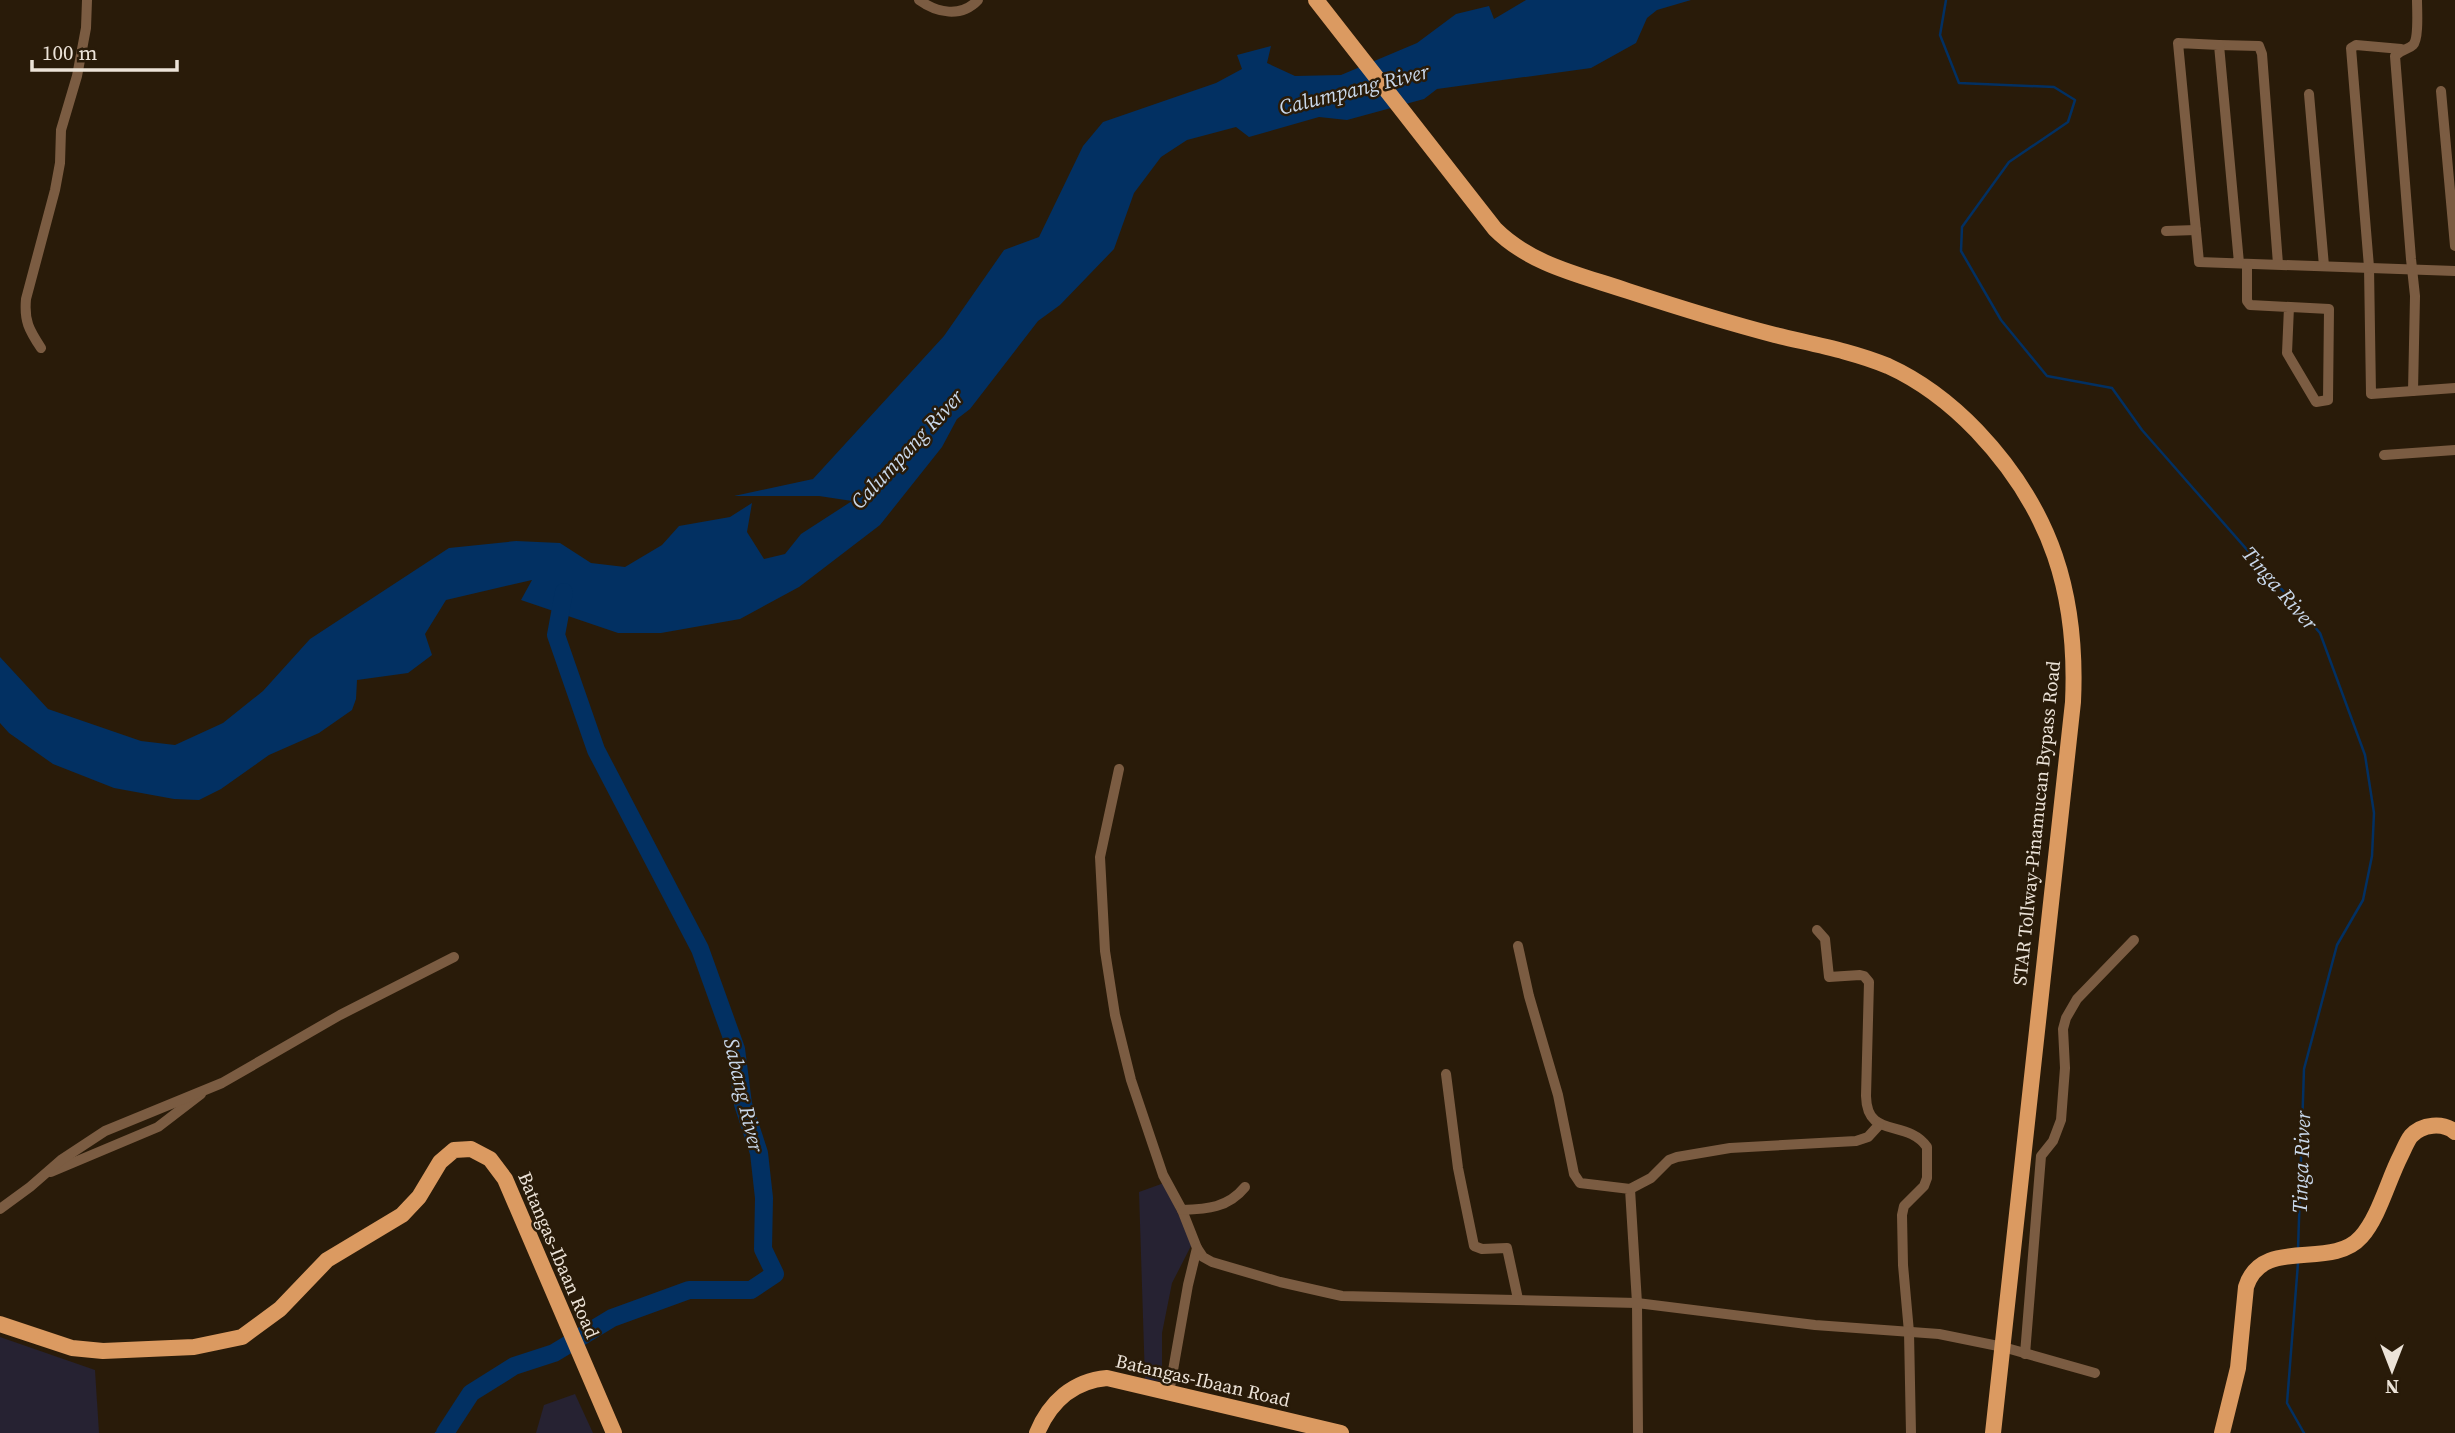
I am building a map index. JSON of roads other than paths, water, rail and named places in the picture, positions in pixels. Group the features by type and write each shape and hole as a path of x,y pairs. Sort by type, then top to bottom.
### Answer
{"main road":[{"name":"STAR Tollway-Pinamucan Bypass Road","path":"1318,3 1511,245 1536,259 1692,313 1851,354 1887,366 1916,381 1942,399 1988,443 2032,501 2046,529 2058,563 2073,635 2073,702 1993,1433"},
{"path":"2222,1433 2238,1368 2249,1277 2264,1261 2343,1249 2353,1244 2369,1226 2390,1175 2411,1136 2425,1127 2440,1126 2455,1132"},
{"name":"Batangas-Ibaan Road","path":"0,1324 62,1346 95,1350 194,1346 242,1336 280,1309 327,1260 402,1216 419,1197 440,1162 454,1150 471,1149 491,1159 505,1179 614,1433"},
{"name":"Batangas-Ibaan Road","path":"1037,1433 1052,1407 1071,1388 1081,1382 1107,1378 1341,1433"}],"street":[{"path":"41,348 24,316 26,299 55,190 60,163 61,130 79,64 86,28 87,0"},
{"path":"919,0 946,12 960,11 978,0"},
{"path":"2417,0 2416,42 2411,47 2401,49 2356,45 2351,48 2369,267 2371,394 2455,388"},
{"path":"2278,264 2262,54 2259,46 2178,43 2199,262 2455,271"},
{"path":"2219,45 2247,301 2250,305 2329,309 2329,400 2316,402 2287,353 2289,307"},
{"path":"2401,49 2395,56 2415,296 2413,391"},
{"path":"2441,91 2455,246"},
{"path":"2309,94 2324,266"},
{"path":"2165,231 2196,230"},
{"path":"2384,455 2455,450"},
{"path":"1119,769 1100,857 1105,951 1120,1044 1163,1175 1203,1257 1280,1282 1342,1296 1637,1303 1804,1324 1939,1334 2003,1347 2095,1373"},
{"path":"1818,930 1825,939 1829,977 1860,975 1869,982 1867,1112 1879,1125 1912,1133 1927,1147 1927,1178 1924,1186 1904,1206 1902,1214 1909,1332 1910,1433"},
{"path":"2025,1354 2041,1156 2057,1132 2063,1105 2065,1068 2062,1044 2066,1018 2077,999 2134,940"},
{"path":"1518,946 1529,996 1558,1095 1571,1164 1576,1180 1580,1183 1630,1189 1651,1178 1668,1160 1677,1157 1730,1148 1856,1141 1868,1137 1879,1125"},
{"path":"0,1209 61,1160 105,1130 210,1088 454,957"},
{"path":"1446,1074 1458,1168 1474,1246 1482,1249 1507,1248 1518,1299"},
{"path":"44,1175 158,1127 210,1088"},
{"path":"1182,1210 1208,1209 1226,1203 1245,1187"},
{"path":"1630,1189 1637,1303 1637,1433"},
{"path":"1169,1393 1197,1248"}],"water":[{"name":"Calumpang River","path":"1526,0 1691,0 1657,10 1647,18 1636,43 1591,68 1437,89 1424,99 1347,120 1319,117 1249,137 1236,127 1187,140 1161,157 1134,193 1114,249 1060,305 1038,321 970,409 957,419 942,447 880,525 799,587 740,619 661,633 618,633 521,600 532,580 446,600 425,634 432,655 408,673 357,680 356,699 352,710 319,733 269,755 221,789 199,800 174,799 114,788 53,764 9,733 0,723 0,657 48,709 141,741 175,745 223,723 263,691 310,639 449,548 516,541 560,543 591,563 625,567 662,545 679,526 730,517 752,503 747,532 764,559 785,554 801,534 852,501 819,496 734,496 813,479 944,336 1004,250 1039,237 1083,146 1103,122 1216,83 1242,69 1237,55 1271,46 1267,63 1295,76 1341,75 1417,43 1456,14 1489,6 1494,19"}],"waterway":[{"name":"Tinga River","path":"1946,0 1940,35 1959,83 2054,87 2075,100 2068,122 2009,162 1962,227 1961,251 2001,320 2047,376 2112,388 2142,430 2320,633 2365,755 2374,813 2372,856 2363,900 2337,945 2304,1069 2298,1249"},
{"name":"Sabang River","path":"445,1433 471,1393 514,1366 554,1353 612,1318 689,1290 751,1290 775,1274 763,1249 764,1198 759,1153 743,1104 736,1049 700,949 596,750 556,635 564,592"},
{"name":"Tinga River","path":"2298,1263 2287,1403 2304,1433"},
{"path":"436,1433 445,1432"}]}
